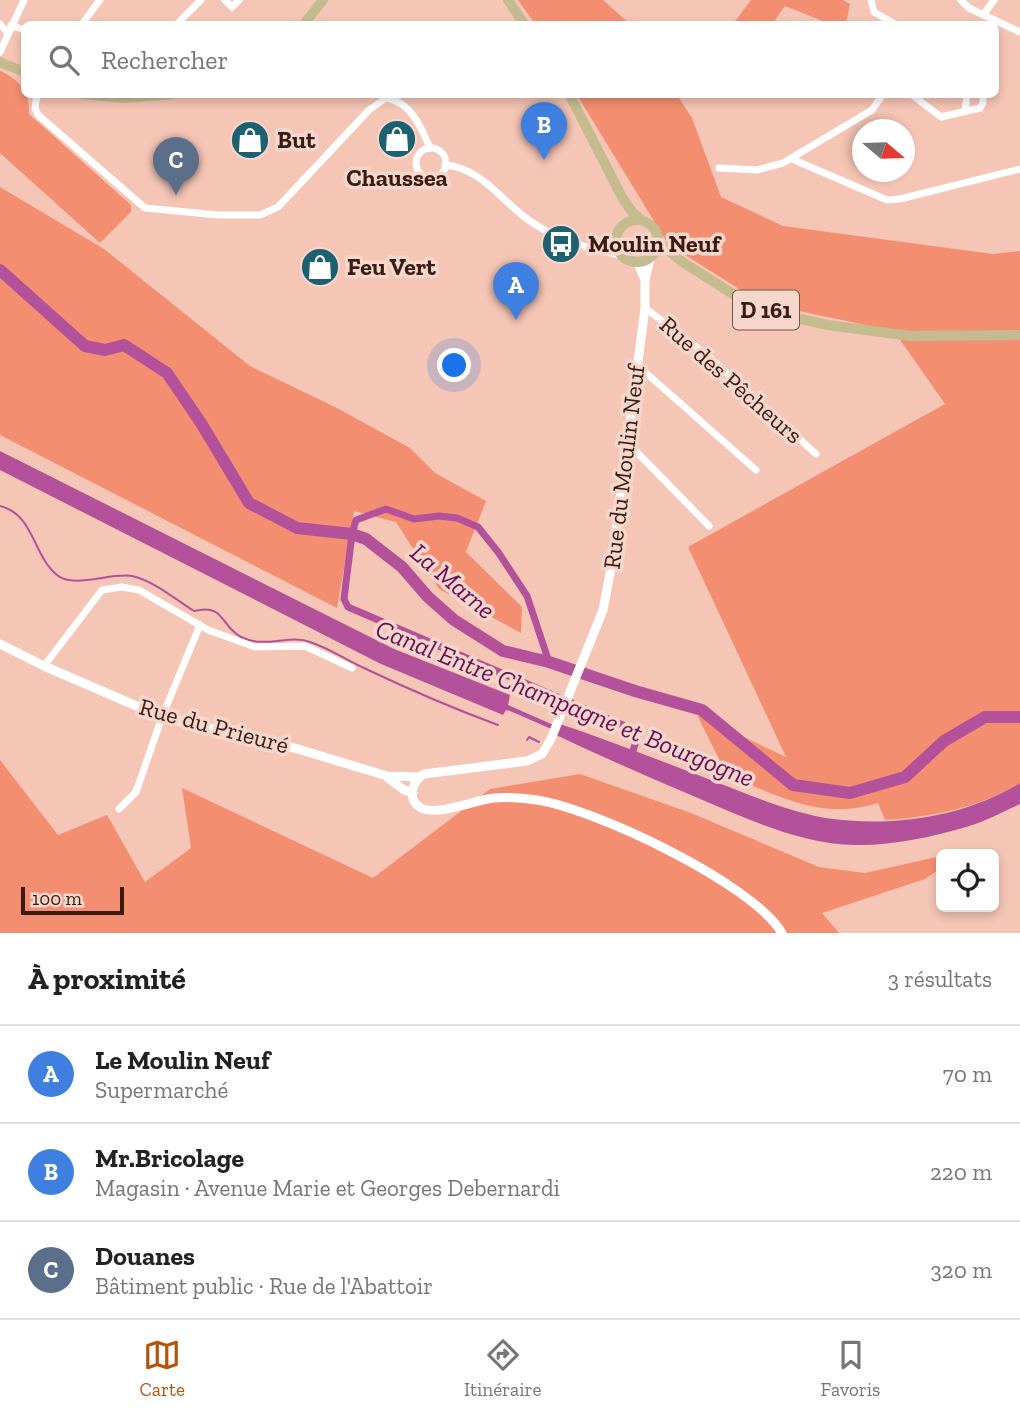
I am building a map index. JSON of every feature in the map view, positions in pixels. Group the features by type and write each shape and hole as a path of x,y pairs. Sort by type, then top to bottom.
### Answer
{"main road":[{"path":"306,21 323,0"},
{"path":"508,0 522,21"},
{"path":"0,62 21,71"},
{"path":"571,98 623,199 633,214 656,231 654,252 638,263 620,255 616,240 617,233 625,224 641,220"},
{"path":"623,199 625,224"},
{"name":"D 161","path":"654,252 681,261 747,302 773,313 810,322 910,336 1020,335"}],"street":[{"path":"0,52 24,0"},
{"path":"84,21 100,0"},
{"path":"180,21 201,0"},
{"path":"225,0 232,7 239,0"},
{"path":"871,0 874,12 890,21"},
{"path":"961,0 969,8 996,21"},
{"path":"983,15 994,0"},
{"path":"999,22 1020,32"},
{"path":"0,24 9,29 21,30"},
{"path":"36,98 35,108 38,115 145,208 188,213 260,215 278,207 369,110 386,98 396,101 420,122 430,148"},
{"path":"719,168 757,170 792,159 872,110 880,98"},
{"path":"916,98 938,117 982,106 983,98"},
{"path":"965,111 967,98"},
{"path":"430,148 442,153 445,165 437,176 428,177 420,173 416,163 424,150 430,148"},
{"path":"792,159 887,200 1020,169"},
{"path":"445,165 471,171 544,230 578,245 620,255"},
{"path":"600,250 616,240"},
{"name":"Rue du Moulin Neuf","path":"551,738 588,650 608,588 645,308 645,280 654,252"},
{"name":"Rue du Moulin Neuf","path":"638,263 645,280"},
{"name":"Rue des Pêcheurs","path":"645,308 708,356 816,454"},
{"path":"637,366 756,470"},
{"path":"627,442 709,526"},
{"path":"44,666 102,590 122,587 139,590 200,625 255,647 305,646 352,668"},
{"path":"119,809 136,792 162,717 200,625"},
{"name":"Rue du Prieuré","path":"0,644 162,717 298,749 387,776 418,777 434,771 527,761 542,754 551,738"},
{"name":"Rue du Prieuré","path":"387,776 412,793 416,804 423,809 443,810 493,798 543,801 623,828 719,880 762,910 782,933"},
{"path":"412,793 418,777"}],"shaded area":[{"path":"518,0 603,0 627,21 533,21"},
{"path":"751,0 843,0 850,4 847,21 822,21 785,6 776,21 735,21"},
{"path":"0,71 13,78 21,87 21,98 27,98 29,114 131,205 131,212 100,243 0,153"},
{"path":"579,98 679,98 692,118 721,197 783,226 993,254 1020,251 1020,783 988,799 955,810 885,820 878,803 857,808 819,808 783,798 727,775 697,715 786,757 688,547 945,404 894,331 761,303 668,244"},
{"path":"0,187 104,249 250,366 337,408 410,448 435,473 486,501 466,552 522,607 521,633 439,589 396,522 354,511 337,608 0,435"},
{"path":"0,451 394,649 510,695 508,705 558,727 560,724 773,804 833,819 905,820 977,804 1020,783 1020,804 966,827 883,844 835,844 775,829 627,767 510,711 506,710 503,715 381,664 0,470"},
{"path":"0,760 58,835 107,815 145,882 191,848 182,788 373,878 490,789 580,774 691,813 819,867 865,873 936,857 936,871 925,879 822,913 839,933 0,933"}],"waterway":[{"name":"La Marne","path":"0,270 85,346 105,350 124,345 167,373 249,503 297,528 352,534 366,539 402,567 428,597 454,620 503,651 549,662 702,710 793,785 850,793 905,777 944,741 985,717 1020,717"},
{"path":"0,506 20,517 49,567 64,579 82,580 124,575 140,578 194,611 204,609 217,613 241,637 259,642 310,642 414,691 498,725"},
{"name":"Canal Entre Champagne et Bourgogne","path":"549,662 527,596 478,527 457,518 439,516 414,519 386,509 356,520 344,599 348,607 639,732 631,757"},
{"name":"Canal Entre Champagne et Bourgogne","path":"515,685 517,678"},
{"path":"527,740 529,737 539,742"}],"place":[{"name":"Chaussea","path":"397,139"},
{"name":"But","path":"250,140"},
{"name":"Mr.Bricolage","path":"544,160"},
{"name":"Douanes","path":"176,195"},
{"name":"Moulin Neuf","path":"561,244"},
{"name":"Feu Vert","path":"320,267"},
{"name":"Le Moulin Neuf","path":"516,320"}]}
